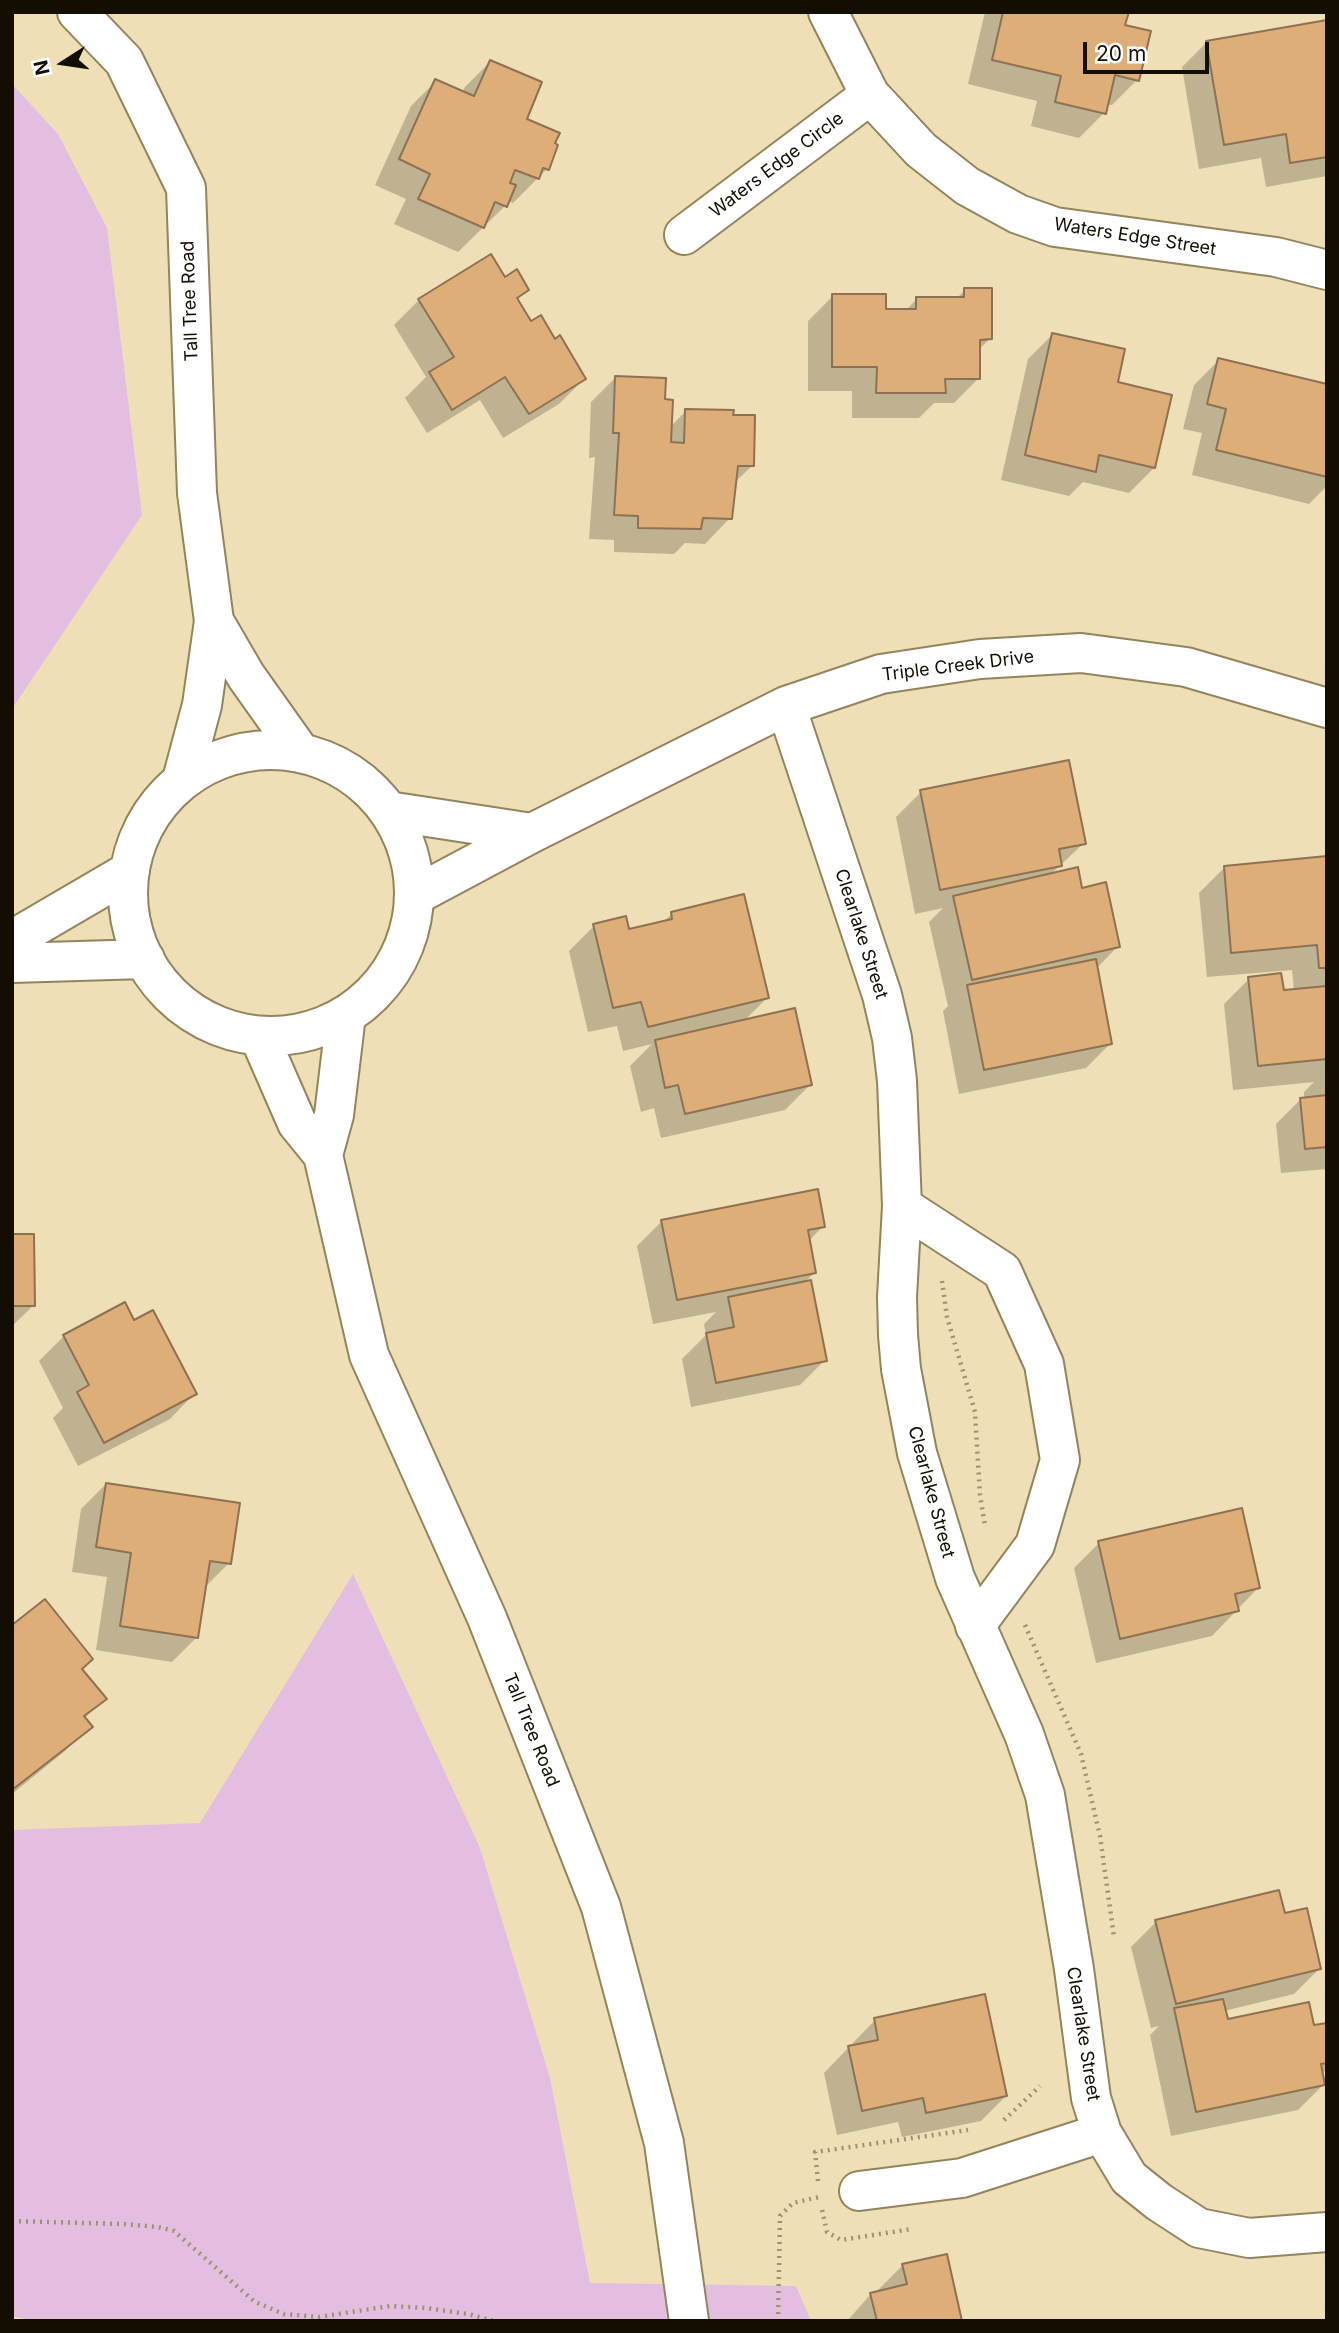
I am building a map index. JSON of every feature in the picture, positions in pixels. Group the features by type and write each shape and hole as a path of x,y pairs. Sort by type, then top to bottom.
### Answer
{"street":[{"name":"Tall Tree Road","path":"77,12 124,61 186,188 197,494 214,621 202,705 182,780"},
{"name":"Waters Edge Street","path":"828,12 870,95 921,150 967,186 1018,215 1055,226 1276,257 1327,270"},
{"name":"Waters Edge Circle","path":"684,235 870,95"},
{"name":"Tall Tree Road","path":"214,621 246,676 300,752"},
{"name":"Triple Creek Drive","path":"414,895 786,706 881,674 980,660 1081,653 1186,667 1327,708"},
{"name":"Clearlake Street","path":"786,706 883,995 897,1081 902,1206 897,1297 901,1369 917,1453 955,1578 1024,1734 1045,1795 1074,1969 1091,2098 1101,2133 1129,2178 1199,2228 1249,2238 1327,2232"},
{"path":"265,749 300,752 318,757 351,773 378,797 388,811 405,842 410,860 414,895 409,931 395,964 374,993 346,1015 330,1024 296,1034 260,1036 224,1028 192,1012 165,989 145,959 132,925 130,872 139,837 148,821 169,792 182,780 213,761 247,751 265,749"},
{"path":"388,811 532,833"},
{"path":"12,940 130,872"},
{"path":"12,963 145,959"},
{"name":"Tall Tree Road","path":"323,1155 334,1115 346,1015"},
{"name":"Tall Tree Road","path":"260,1036 297,1123 323,1155 369,1354 487,1618 601,1907 664,2143 689,2321"},
{"path":"902,1206 1002,1271 1044,1364 1060,1460 1035,1545 975,1626"},
{"path":"859,2191 962,2178 1101,2133"}],"path":[{"path":"944,1232 942,1276 947,1317 975,1412 980,1495 987,1538 1081,1754 1100,1836 1114,1938"},
{"path":"778,2321 780,2216 793,2203 820,2197"},
{"path":"12,2221 123,2224 174,2231 255,2302 284,2314 319,2317 390,2306 468,2314 494,2321"}],"shaded area":[{"path":"12,84 58,134 107,228 142,515 12,709"},
{"path":"353,1574 480,1848 550,2078 590,2283 796,2286 811,2321 35,2321 12,2316 12,1830 200,1823"}],"building":[{"path":"1003,12 1129,12 1125,25 1151,31 1139,81 1115,75 1106,114 1055,102 1061,76 992,60"},
{"path":"1327,20 1327,157 1290,163 1286,134 1224,145 1206,41"},
{"path":"490,60 542,82 527,119 560,133 549,170 543,168 539,179 515,170 510,183 516,185 507,207 495,202 484,228 418,199 430,174 399,159 435,79 474,96"},
{"path":"491,254 505,277 517,269 529,290 517,298 531,321 541,315 555,339 560,335 586,379 529,414 505,377 452,410 429,372 454,357 418,299"},
{"path":"964,288 992,288 992,339 980,340 980,379 945,379 946,393 876,393 877,367 832,367 832,294 886,294 886,309 916,309 916,297 964,297"},
{"path":"1052,333 1125,349 1118,382 1172,395 1155,468 1099,455 1096,472 1025,455"},
{"path":"1218,358 1327,384 1327,477 1216,450 1226,409 1207,404"},
{"path":"615,376 666,378 665,399 673,400 671,442 684,443 685,409 734,410 733,415 755,415 754,466 738,466 732,519 703,518 701,529 638,528 638,516 614,515 619,433 613,433"},
{"path":"1069,760 1086,844 1059,849 1062,866 940,890 920,790"},
{"path":"1327,856 1327,968 1319,968 1317,945 1231,953 1224,866"},
{"path":"1078,867 1082,888 1106,882 1120,947 972,980 953,896"},
{"path":"744,894 769,998 648,1027 641,1002 613,1008 593,924 626,916 629,929 672,919 671,912"},
{"path":"1096,959 1112,1044 984,1070 967,985"},
{"path":"1281,973 1284,990 1327,986 1327,1059 1258,1066 1248,977"},
{"path":"795,1008 812,1085 685,1114 678,1085 665,1088 655,1040"},
{"path":"1327,1095 1327,1147 1305,1149 1300,1098"},
{"path":"818,1189 825,1227 808,1230 816,1273 677,1300 661,1220"},
{"path":"12,1234 34,1234 35,1306 12,1306"},
{"path":"811,1280 827,1361 716,1383 706,1333 734,1327 728,1297"},
{"path":"125,1302 134,1320 153,1310 197,1394 104,1443 77,1392 89,1385 63,1335"},
{"path":"106,1483 240,1503 231,1564 210,1561 198,1638 120,1626 131,1553 96,1547"},
{"path":"1242,1508 1260,1588 1235,1594 1239,1611 1120,1639 1098,1541"},
{"path":"45,1599 93,1659 82,1669 107,1699 84,1716 93,1727 12,1790 12,1625"},
{"path":"1279,1890 1285,1913 1307,1908 1321,1969 1176,2004 1155,1920"},
{"path":"985,1994 1007,2096 926,2113 923,2098 862,2111 848,2046 878,2040 874,2018"},
{"path":"1223,1999 1228,2019 1309,2002 1314,2025 1327,2023 1327,2063 1321,2064 1325,2085 1196,2112 1174,2008"},
{"path":"947,2254 962,2321 877,2321 870,2293 907,2284 902,2264"}]}
